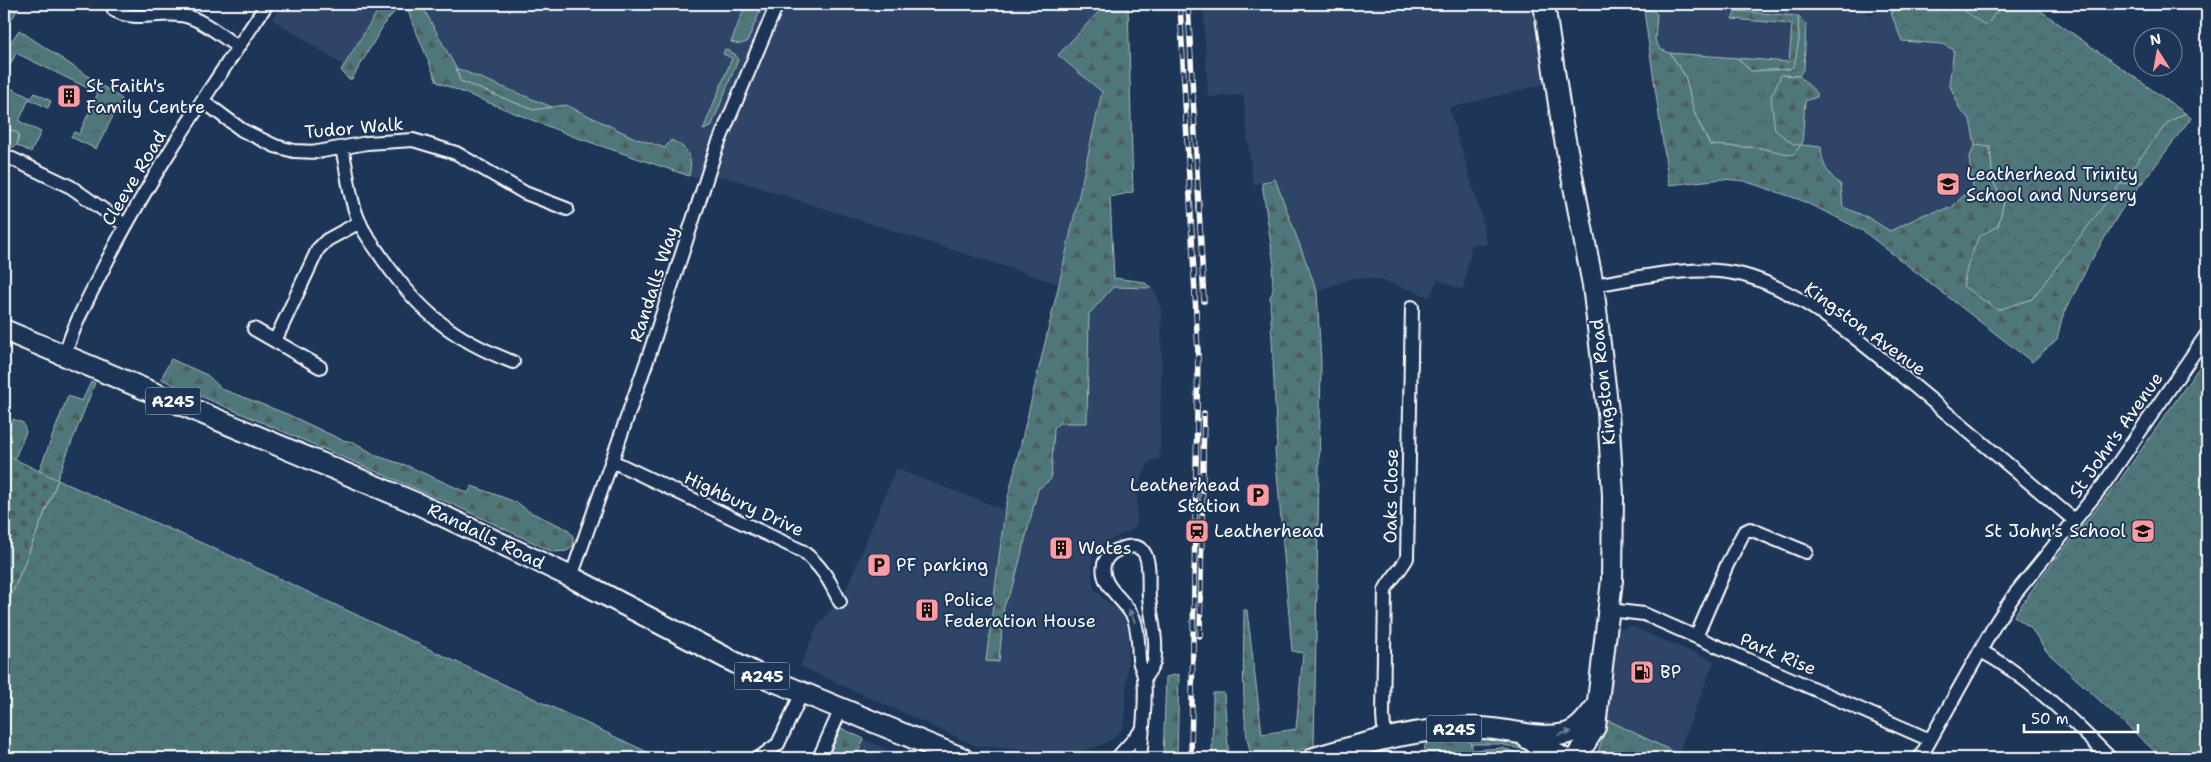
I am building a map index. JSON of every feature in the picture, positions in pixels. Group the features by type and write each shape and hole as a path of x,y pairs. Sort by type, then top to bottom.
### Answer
{"main road":[{"name":"Kingston Road","path":"1544,4 1562,124 1592,285 1608,412 1612,471 1613,541 1610,610 1596,707 1595,727 1576,758"},
{"name":"Randalls Road","path":"4,330 418,504 571,577 757,674 962,758"},
{"name":"A245","path":"1314,758 1385,739 1463,728 1483,728 1523,735 1567,734 1576,729 1596,707"},
{"name":"A245","path":"1523,735 1563,758"}],"street":[{"path":"112,4 114,10 130,16 167,14 182,15 194,19 238,47"},
{"name":"Cleeve Road","path":"65,355 72,332 125,225 267,4"},
{"name":"Randalls Way","path":"571,577 612,461 716,149 777,4"},
{"name":"Tudor Walk","path":"203,101 242,130 275,146 310,152 342,149 381,141 413,140 456,153 542,202 567,209"},
{"path":"342,149 360,222 400,283 437,321 481,350 513,362"},
{"path":"4,155 71,187 125,225"},
{"path":"275,340 318,249 327,240 360,222"},
{"name":"Kingston Avenue","path":"1592,285 1690,272 1717,271 1742,275 1764,282 1826,318 1873,352 2075,521"},
{"name":"Oaks Close","path":"1385,739 1383,716 1385,590 1390,580 1402,567 1407,558 1412,307"},
{"path":"254,329 320,368"},
{"name":"St John's Avenue","path":"1920,758 2015,594 2075,521 2148,423 2207,334"},
{"name":"Highbury Drive","path":"612,461 802,551 817,562 828,577 840,602"},
{"path":"1696,638 1727,565 1744,532 1750,529 1806,552"},
{"path":"1140,758 1144,678 1139,663 1138,635 1134,618 1126,603 1107,583 1104,573 1104,563 1109,556 1129,546 1140,548 1146,555 1149,565 1148,587 1155,637 1154,663 1144,678"},
{"name":"Park Rise","path":"1610,610 1644,614 1930,740"},
{"path":"1981,652 2002,664 2055,706 2110,758"},
{"path":"759,758 778,744 802,693"},
{"path":"820,758 841,709"},
{"path":"1117,758 1142,730"}],"shaded area":[{"path":"282,4 382,4 343,65 272,19"},
{"path":"405,4 1117,4 1102,92 1059,283 1144,282 1156,293 1162,313 1160,459 1151,460 1138,485 1136,526 1104,543 1096,551 1092,561 1092,579 1095,589 1121,612 1129,631 1125,720 1122,729 1116,736 1104,744 1074,753 976,746 800,666 817,627 844,594 896,469 1005,510 1059,284 726,177 693,177 680,173 572,136 437,82"},
{"path":"1203,4 1534,4 1545,84 1449,108 1480,211 1487,245 1472,245 1463,290 1438,280 1430,297 1378,279 1352,278 1317,291 1275,179 1253,185 1243,95 1208,97"},
{"path":"1560,4 1591,4 1560,7"},
{"name":"Leatherhead Trinity School and Nursery","path":"1591,4 1856,4 1872,16 1883,4 2031,4 2191,118 2128,199 2089,264 2062,318 2057,339 2032,362 1863,231 1832,215 1798,199 1744,181 1723,179 1669,185 1643,5"},
{"path":"1630,626 1714,661 1678,754 1602,717 1615,630"},
{"path":"864,739 906,758 855,758"}],"green space":[{"path":"4,4 21,4 11,20 4,16"},
{"path":"382,4 402,4 386,21 352,79 348,79 341,70"},
{"path":"405,4 421,4 456,68 460,81 533,110 566,105 635,138 665,148 671,140 682,146 690,158 689,176 572,136 437,82"},
{"path":"746,4 763,4 747,42 740,44 731,42"},
{"path":"1106,4 1128,4 1133,192 1110,197 1114,278 1144,282 1151,288 1113,287 1089,314 1087,423 1059,423 1054,428 1051,479 1038,489 1014,583 1004,606 999,662 986,661 1005,510 1059,284 1102,92 1058,55"},
{"path":"1643,4 1657,14 1655,40 1660,49 1670,53 1685,76 1695,115 1710,145 1760,148 1793,155 1801,145 1793,144 1775,130 1771,97 1781,75 1799,76 1817,93 1817,97 1805,101 1802,145 1821,147 1826,169 1841,185 1843,207 1869,218 1890,231 1925,214 1951,208 1973,186 1969,159 1975,145 1990,146 1993,181 2004,202 1998,226 2032,299 2119,184 2143,182 2128,199 2089,264 2062,318 2057,339 2032,362 1863,231 1798,199 1744,181 1723,179 1669,185"},
{"path":"1897,4 2031,4 2185,113 2167,123 2032,299 1998,310 1963,286 1968,264 1979,236 1998,226 2004,202 1993,181 1990,147 1975,145 1970,119 1959,109 1949,84 1954,50 1942,44 1902,41 1891,13"},
{"path":"1955,4 2002,4 1986,26"},
{"path":"1736,11 1798,16 1799,40 1794,66 1789,69 1751,71 1737,58 1789,62 1792,24 1732,19"},
{"path":"1798,16 1806,24 1804,68 1799,76 1781,75 1801,145 1793,156 1760,148 1710,145 1695,115 1685,76 1670,53 1737,58 1751,71 1789,69 1799,40"},
{"path":"19,30 122,99 96,149 71,137 74,132 79,134 98,93 16,53 4,78 4,52"},
{"path":"725,49 735,54 738,60 711,127 703,130 732,58 723,54"},
{"path":"456,68 552,107 533,110 460,81"},
{"path":"4,85 31,98 35,93 51,101 48,108 29,99 19,121 41,132 31,152 17,145 19,134 4,126"},
{"path":"2185,113 2191,118 2143,182 2119,184 2167,123"},
{"path":"4,126 19,134 17,145 11,148 4,145"},
{"path":"1275,179 1317,291 1321,363 1314,746 1271,758 1253,758 1249,747 1244,710 1244,610 1247,610 1262,734 1296,729 1303,653 1292,651 1275,449 1277,446 1270,297 1273,290 1272,273 1274,265 1262,183"},
{"name":"St John's School","path":"2207,356 2207,758 2162,758 2047,652 2031,628 2014,616 2038,581 2120,480"},
{"path":"171,359 207,375 222,389 287,414 342,440 354,442 377,456 408,466 468,493 472,486 518,503 528,511 567,529 573,536 573,546 567,551 553,552 454,505 161,379"},
{"path":"91,382 95,383 4,614 4,561 68,396 82,401"},
{"path":"13,419 23,423 26,432 9,472 4,472 4,440"},
{"path":"4,454 58,480 4,614"},
{"path":"58,480 238,559 660,758 4,758 4,614"},
{"path":"1179,674 1177,758 1163,758 1166,677"},
{"path":"1213,693 1224,693 1229,758 1212,758"},
{"path":"1608,720 1678,754 1677,758 1596,758"},
{"path":"841,728 864,739 855,758 828,758"},
{"path":"1468,737 1512,741 1535,752 1499,744 1471,744"},
{"path":"1468,737 1473,750 1502,748 1536,758 1424,758 1425,745 1430,740"},
{"path":"1388,746 1389,758 1342,758"}],"railway":[{"path":"1180,4 1198,352 1191,758"},
{"path":"1188,4 1204,301"},
{"path":"1200,636 1204,413"}],"place":[{"name":"St Faith's Family Centre","path":"69,96"},
{"name":"Leatherhead Trinity School and Nursery","path":"1948,184"},
{"name":"Leatherhead Station","path":"1258,495"},
{"name":"Leatherhead","path":"1197,531"},
{"name":"St John's School","path":"2143,531"},
{"name":"Wates","path":"1061,548"},
{"name":"PF parking","path":"879,565"},
{"name":"Police Federation House","path":"927,610"},
{"name":"BP","path":"1642,672"}]}
